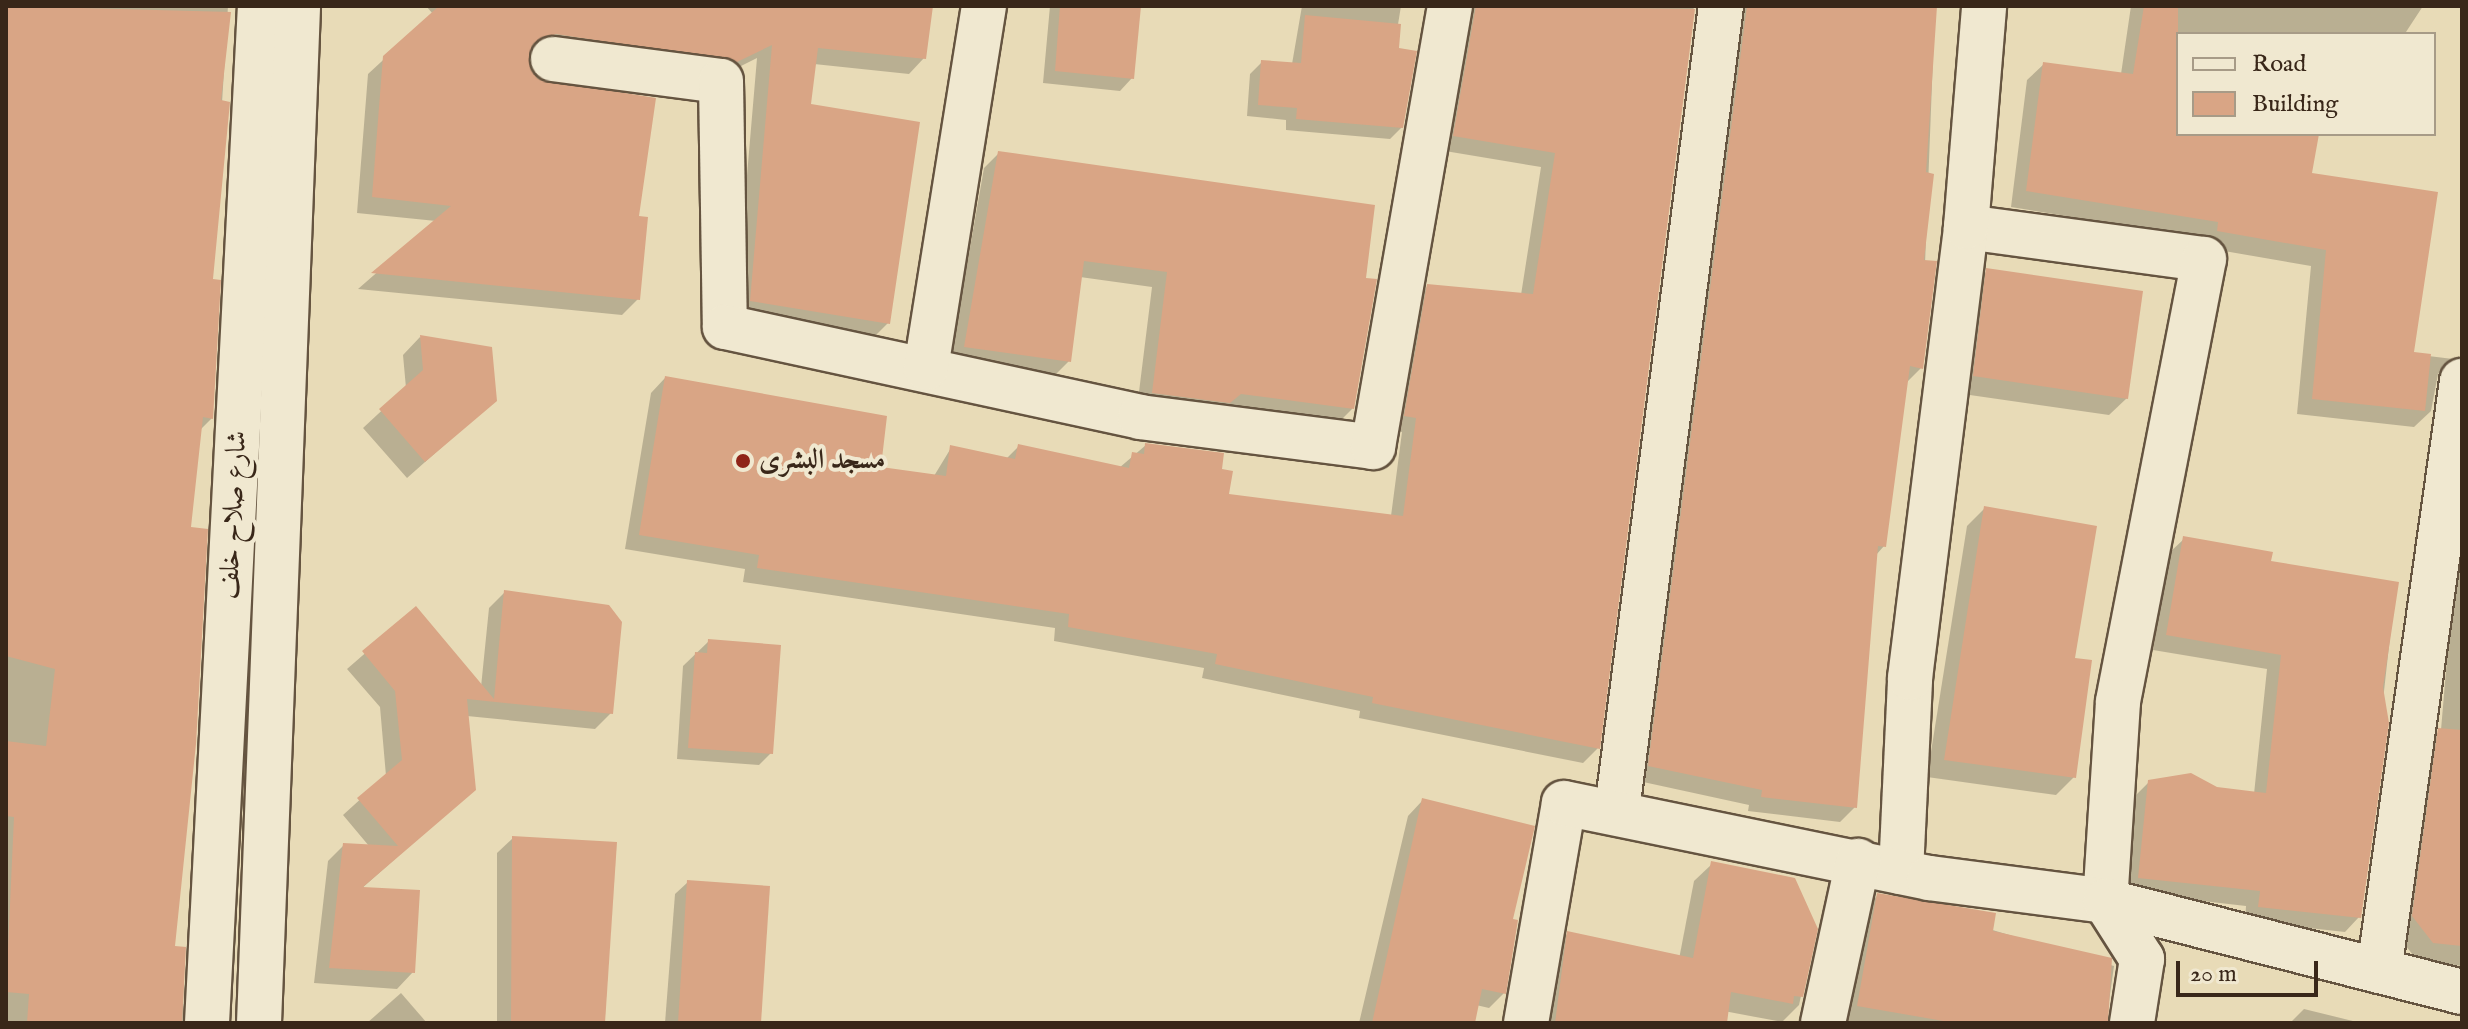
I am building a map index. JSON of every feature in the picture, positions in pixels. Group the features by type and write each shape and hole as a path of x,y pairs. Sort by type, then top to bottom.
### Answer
{"street":[{"name":"شارع صلاح خلف","path":"207,1023 260,6"},
{"name":"شارع صلاح خلف","path":"259,1023 298,6"},
{"path":"926,368 984,6"},
{"path":"553,59 721,81 725,327 926,368 1140,417 1373,447 1450,6"},
{"path":"1617,810 1721,6"},
{"path":"1901,872 1910,678 1966,227 1984,6"},
{"path":"1966,227 2204,259 2118,702 2105,901 2142,959 2132,1023"},
{"path":"2379,971 2462,381"},
{"path":"1526,1023 1564,803 1617,810 1901,872 2105,901 2462,992"},
{"path":"1823,1023 1858,861"}],"building":[{"path":"6,6 231,12 221,100 230,102 213,279 221,280 213,419 203,417 191,527 208,529 196,744 175,946 186,947 182,1023 27,1023 29,994 6,992 14,817 6,816 6,741 46,746 55,669 6,656"},
{"path":"439,6 933,6 926,59 818,48 811,104 920,122 890,324 750,301 772,45 737,62 556,34 533,44 530,68 538,79 656,98 639,216 648,217 640,300 371,273 451,206 372,197 383,56"},
{"path":"1060,6 1141,6 1134,79 1055,71"},
{"path":"1476,6 1695,9 1600,749 1372,703 1373,697 1215,664 1217,654 1068,627 1069,614 757,568 759,555 639,535 665,376 887,416 881,467 946,476 950,445 1015,459 1018,444 1129,468 1132,452 1144,454 1145,443 1224,453 1222,469 1233,471 1229,494 1403,516 1416,418 1404,416 1427,284 1533,294 1555,153 1453,136"},
{"path":"1747,6 1937,6 1926,172 1934,174 1924,260 1937,261 1923,369 1910,366 1886,547 1878,546 1857,808 1761,797 1762,790 1648,766"},
{"path":"2144,6 2178,6 2176,136 2319,136 2312,173 2438,192 2414,352 2431,354 2425,411 2312,399 2326,250 2217,231 2218,222 2026,191 2043,62 2133,74"},
{"path":"1305,15 1401,24 1399,48 1417,51 1403,128 1296,119 1297,108 1258,105 1261,60 1301,63"},
{"path":"998,151 1375,205 1366,278 1377,279 1354,409 1241,394 1230,403 1152,393 1167,272 1084,261 1071,362 964,347"},
{"path":"1986,268 2143,291 2128,399 1973,376"},
{"path":"420,335 492,347 497,401 425,462 379,409 423,370"},
{"path":"1984,506 2097,526 2075,658 2092,660 2076,778 1944,760"},
{"path":"2183,536 2273,552 2271,561 2399,582 2383,687 2389,723 2361,918 2258,907 2260,891 2138,878 2148,780 2191,773 2217,787 2266,793 2281,655 2166,635"},
{"path":"504,590 609,605 622,622 613,714 467,699 476,790 363,887 420,890 415,973 329,968 343,843 398,846 357,798 402,760 395,691 362,651 416,606 494,699"},
{"path":"708,639 781,645 773,754 688,748 695,652 707,653"},
{"path":"2438,728 2462,730 2462,946 2433,943 2412,916"},
{"path":"1422,798 1535,826 1513,919 1518,920 1506,994 1482,989 1475,1023 1372,1023"},
{"path":"512,836 617,842 605,1023 511,1023"},
{"path":"1711,861 1795,878 1818,929 1803,997 1794,996 1793,1004 1731,992 1727,1023 1555,1023 1567,931 1693,958"},
{"path":"687,880 770,886 761,1023 678,1023"},
{"path":"1877,893 1996,913 1993,931 2112,958 2108,1023 1955,1023 1857,1006"}],"place":[{"name":"مسجد البشرى","path":"743,461"}]}
